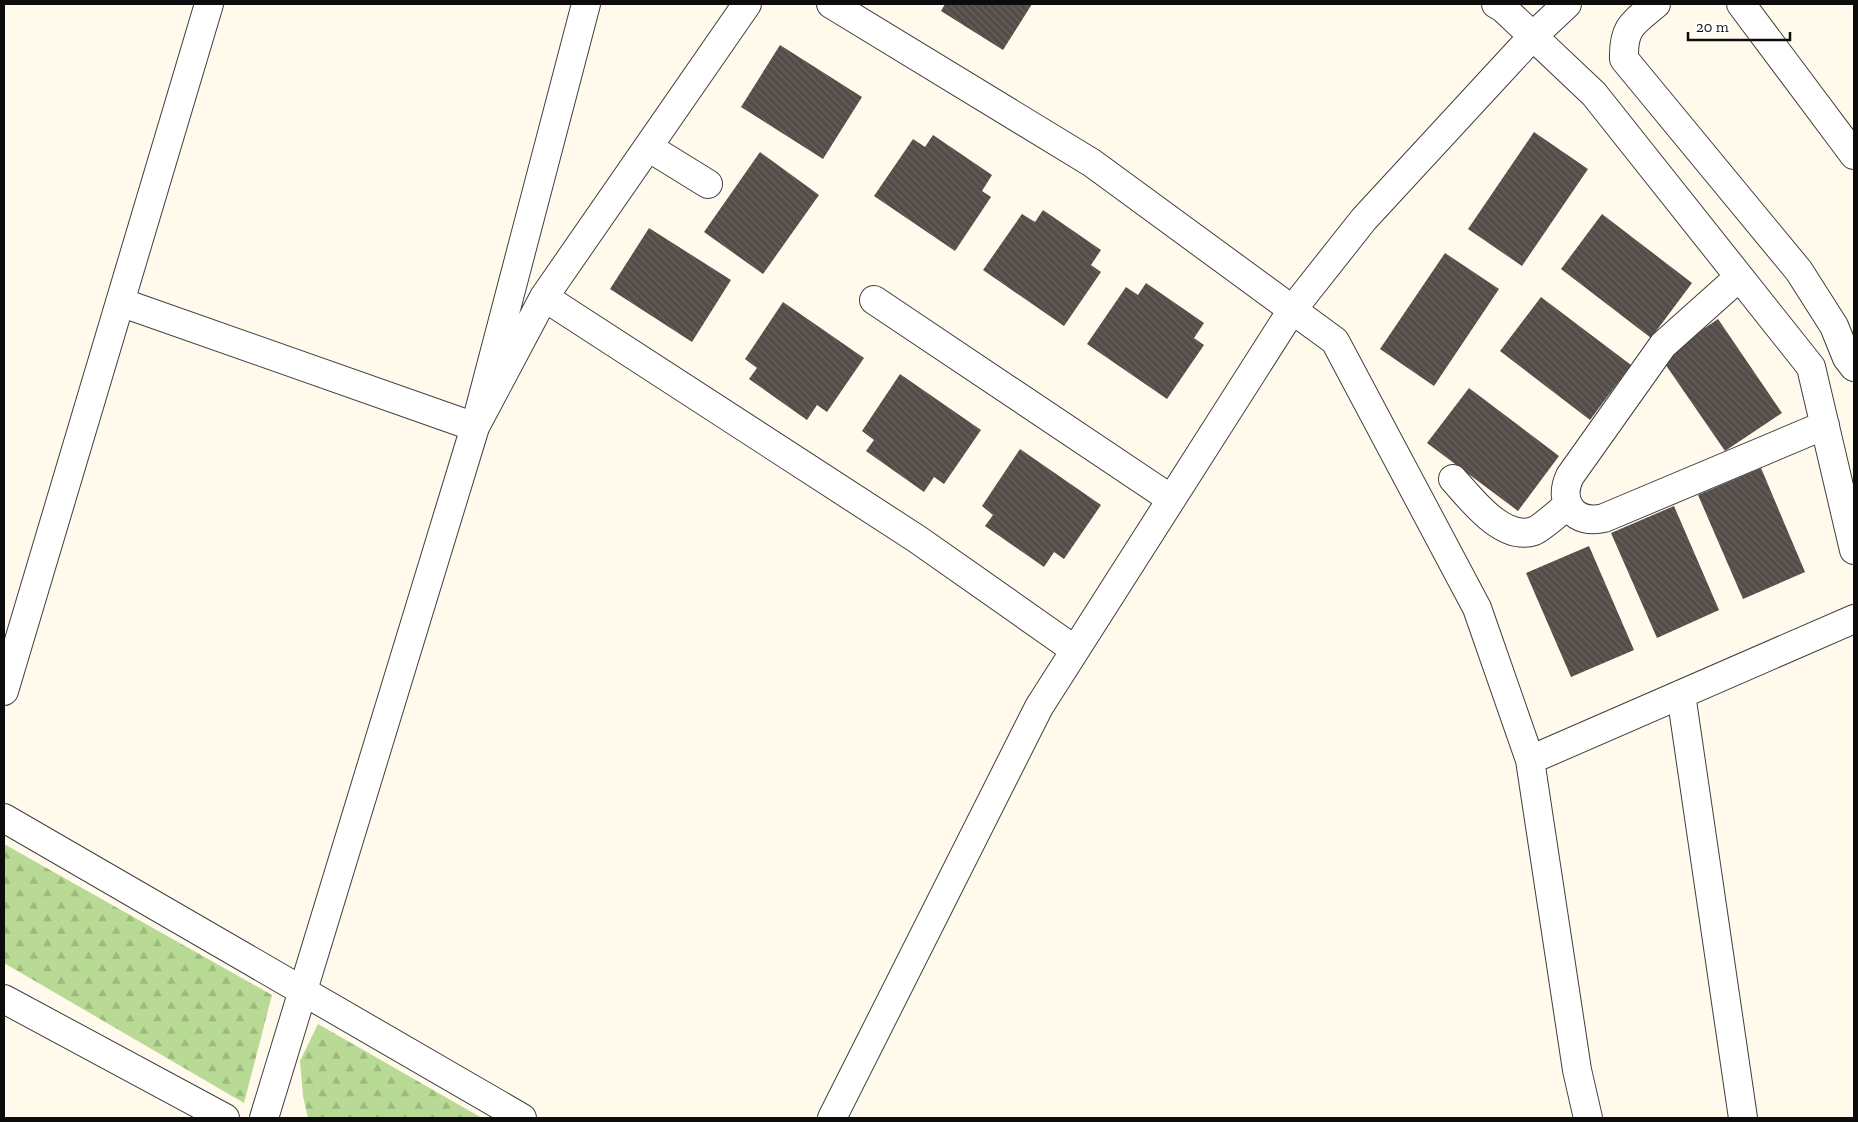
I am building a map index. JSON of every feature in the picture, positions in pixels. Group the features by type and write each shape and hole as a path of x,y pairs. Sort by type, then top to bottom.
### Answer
{"street":[{"path":"4,691 209,4"},
{"path":"264,1118 475,427 586,4"},
{"path":"475,427 544,297 747,4"},
{"path":"831,4 1092,163 1335,341 1477,608 1530,760 1577,1070 1588,1118"},
{"path":"1496,4 1503,8 1594,94 1811,367 1854,550"},
{"path":"832,1118 1039,707 1292,310 1364,220 1533,36 1567,4"},
{"path":"1656,4 1629,26 1623,44 1624,59 1799,271 1834,326 1847,358 1854,367"},
{"path":"1741,4 1854,155"},
{"path":"648,148 708,184"},
{"path":"1739,276 1664,345 1570,476 1566,485 1565,496 1568,505 1574,513 1583,519 1594,520 1604,518 1825,425"},
{"path":"544,297 917,539 1075,650"},
{"path":"874,300 1171,499"},
{"path":"120,302 475,427"},
{"path":"1453,479 1492,521 1510,530 1534,531 1568,505"},
{"path":"1530,760 1854,619"},
{"path":"1681,694 1743,1118"},
{"path":"4,818 522,1118"},
{"path":"4,999 225,1118"}],"green space":[{"path":"4,844 272,995 244,1103 4,963"},
{"path":"318,1024 482,1118 308,1118 303,1096 300,1061"}],"building":[{"path":"945,4 1032,4 1003,50 941,11"},
{"path":"780,45 862,97 823,159 741,107"},
{"path":"1534,132 1588,169 1522,266 1468,229"},
{"path":"933,135 992,175 982,191 991,197 955,251 874,196 913,139 925,147"},
{"path":"760,152 819,195 763,274 704,232"},
{"path":"1043,210 1101,250 1091,265 1101,272 1064,326 983,270 1022,214 1035,222"},
{"path":"1602,214 1692,283 1651,338 1561,269"},
{"path":"649,228 731,280 692,342 610,289"},
{"path":"1445,253 1499,289 1434,386 1380,349"},
{"path":"1146,283 1204,323 1194,338 1204,345 1167,399 1087,344 1126,287 1138,295"},
{"path":"1541,297 1631,365 1590,420 1500,351"},
{"path":"783,302 864,358 827,412 817,405 807,420 749,379 757,368 745,359"},
{"path":"1718,319 1782,413 1725,451 1661,358"},
{"path":"900,374 981,430 944,484 934,477 924,492 866,451 874,440 862,431"},
{"path":"1469,388 1559,456 1518,511 1427,443"},
{"path":"1020,449 1101,505 1064,559 1054,552 1044,567 985,526 993,515 982,506"},
{"path":"1761,468 1805,572 1743,599 1698,495"},
{"path":"1674,506 1719,610 1657,638 1611,533"},
{"path":"1589,546 1634,650 1571,677 1526,573"}]}
